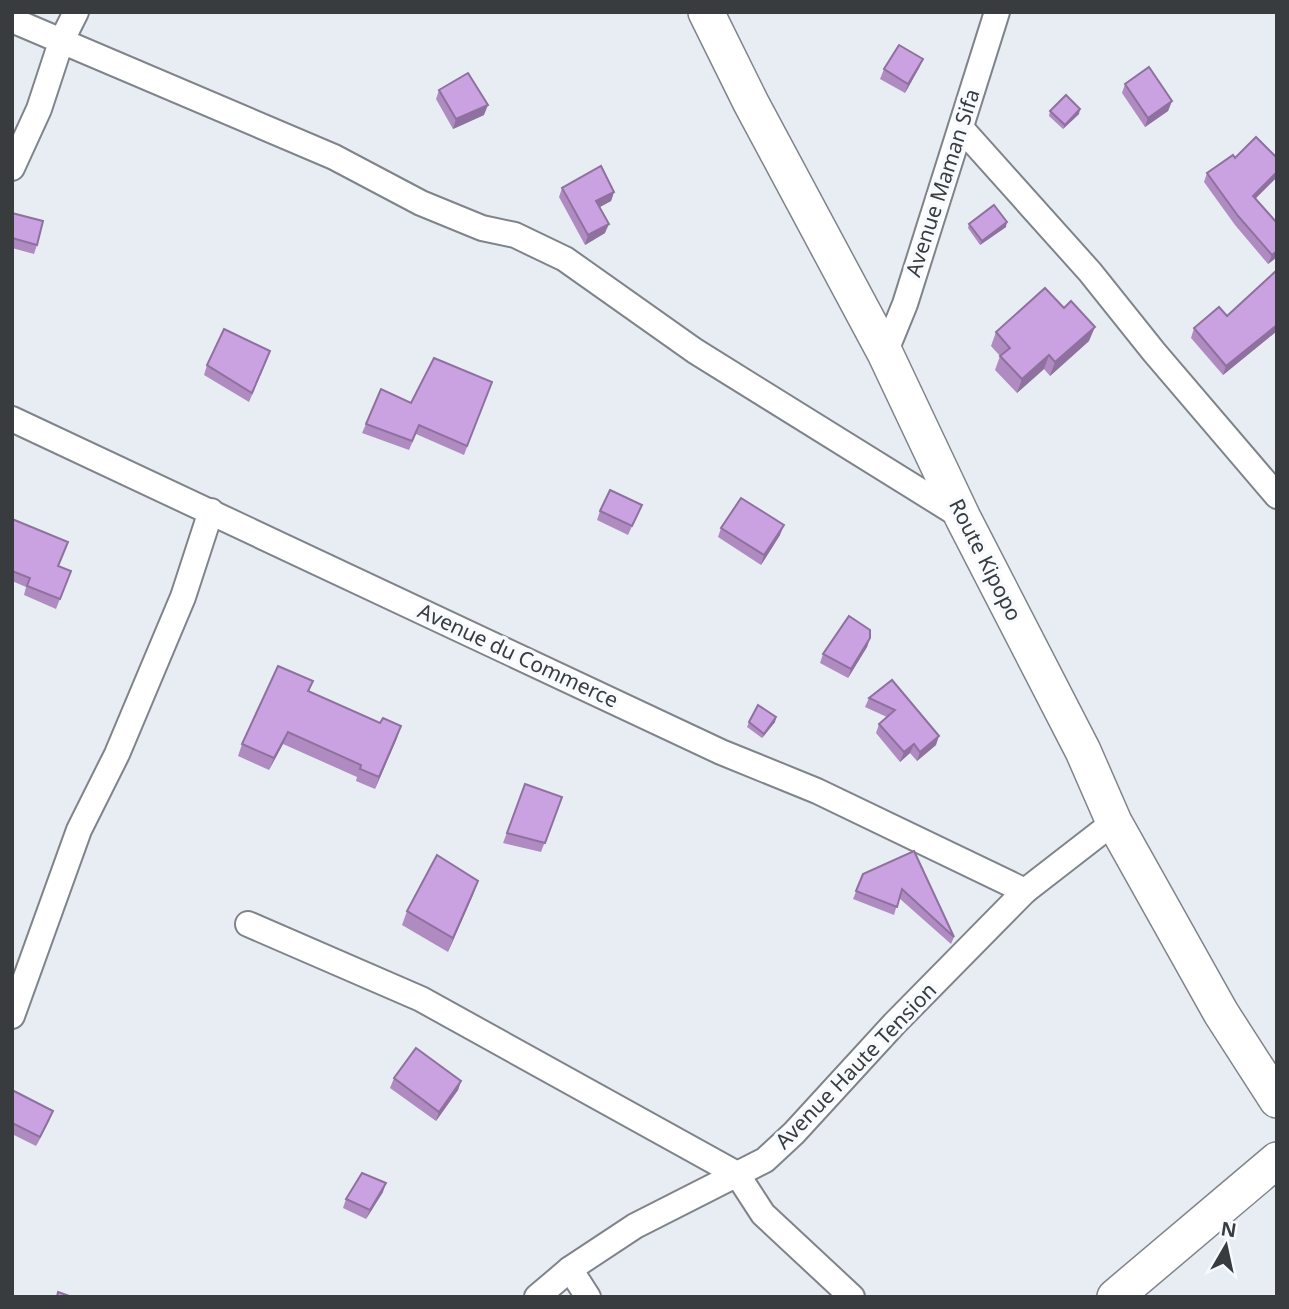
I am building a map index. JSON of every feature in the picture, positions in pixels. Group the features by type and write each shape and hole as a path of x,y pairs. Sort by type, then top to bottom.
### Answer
{"main road":[{"name":"Route Kipopo","path":"706,12 751,103 885,353 963,518 1083,751 1114,822 1221,1013 1277,1100"},
{"path":"1115,1297 1277,1160"}],"street":[{"path":"12,168 39,109 61,43 76,12"},
{"name":"Avenue Maman Sifa","path":"885,353 905,304 997,12"},
{"path":"12,20 334,157 421,203 482,228 515,234 565,259 695,351 963,518"},
{"path":"961,128 1090,272 1154,352 1277,496"},
{"name":"Avenue du Commerce","path":"12,419 721,752 817,791 1024,891"},
{"path":"12,1016 79,830 117,754 183,597 211,511"},
{"name":"Avenue Haute Tension","path":"537,1297 570,1269 655,1214 765,1160 1024,891 1114,822"},
{"path":"248,924 421,999 737,1174 763,1214 852,1297"},
{"path":"570,1269 588,1297"}],"building":[{"path":"899,45 923,59 908,84 884,69"},
{"path":"1149,67 1172,101 1148,118 1125,84"},
{"path":"468,73 488,105 456,119 439,90"},
{"path":"1066,95 1080,109 1065,125 1050,111"},
{"path":"1256,137 1277,158 1277,172 1253,196 1277,223 1277,251 1272,255 1238,216 1207,173 1233,155 1235,158"},
{"path":"601,166 614,192 596,201 609,224 588,235 562,188"},
{"path":"994,205 1007,222 982,241 969,224"},
{"path":"12,213 43,221 37,245 12,238"},
{"path":"1277,270 1277,325 1226,366 1194,328 1219,307 1227,316"},
{"path":"1045,288 1064,308 1071,301 1095,327 1055,362 1049,355 1022,379 1000,356 1010,348 996,332"},
{"path":"224,329 270,351 252,393 207,365"},
{"path":"434,358 492,382 467,446 419,425 412,441 366,424 381,389 411,403"},
{"path":"610,490 642,505 632,526 600,511"},
{"path":"741,498 784,525 764,555 721,528"},
{"path":"12,519 68,542 58,566 71,571 60,599 27,586 30,578 12,571"},
{"path":"849,616 870,630 870,638 851,669 823,654"},
{"path":"278,666 313,681 308,691 380,723 383,718 401,726 379,777 360,769 361,765 288,732 274,758 242,744"},
{"path":"892,680 939,736 920,752 914,744 904,752 879,724 895,710 869,698"},
{"path":"758,705 776,717 764,734 749,722"},
{"path":"525,784 562,797 545,843 507,833"},
{"path":"914,851 954,937 902,889 897,907 856,891 863,874"},
{"path":"437,855 478,881 453,938 407,911"},
{"path":"416,1048 461,1081 439,1112 394,1078"},
{"path":"12,1090 53,1111 40,1137 12,1123"},
{"path":"362,1173 386,1183 370,1210 346,1199"},
{"path":"58,1292 72,1297 57,1297"}]}
